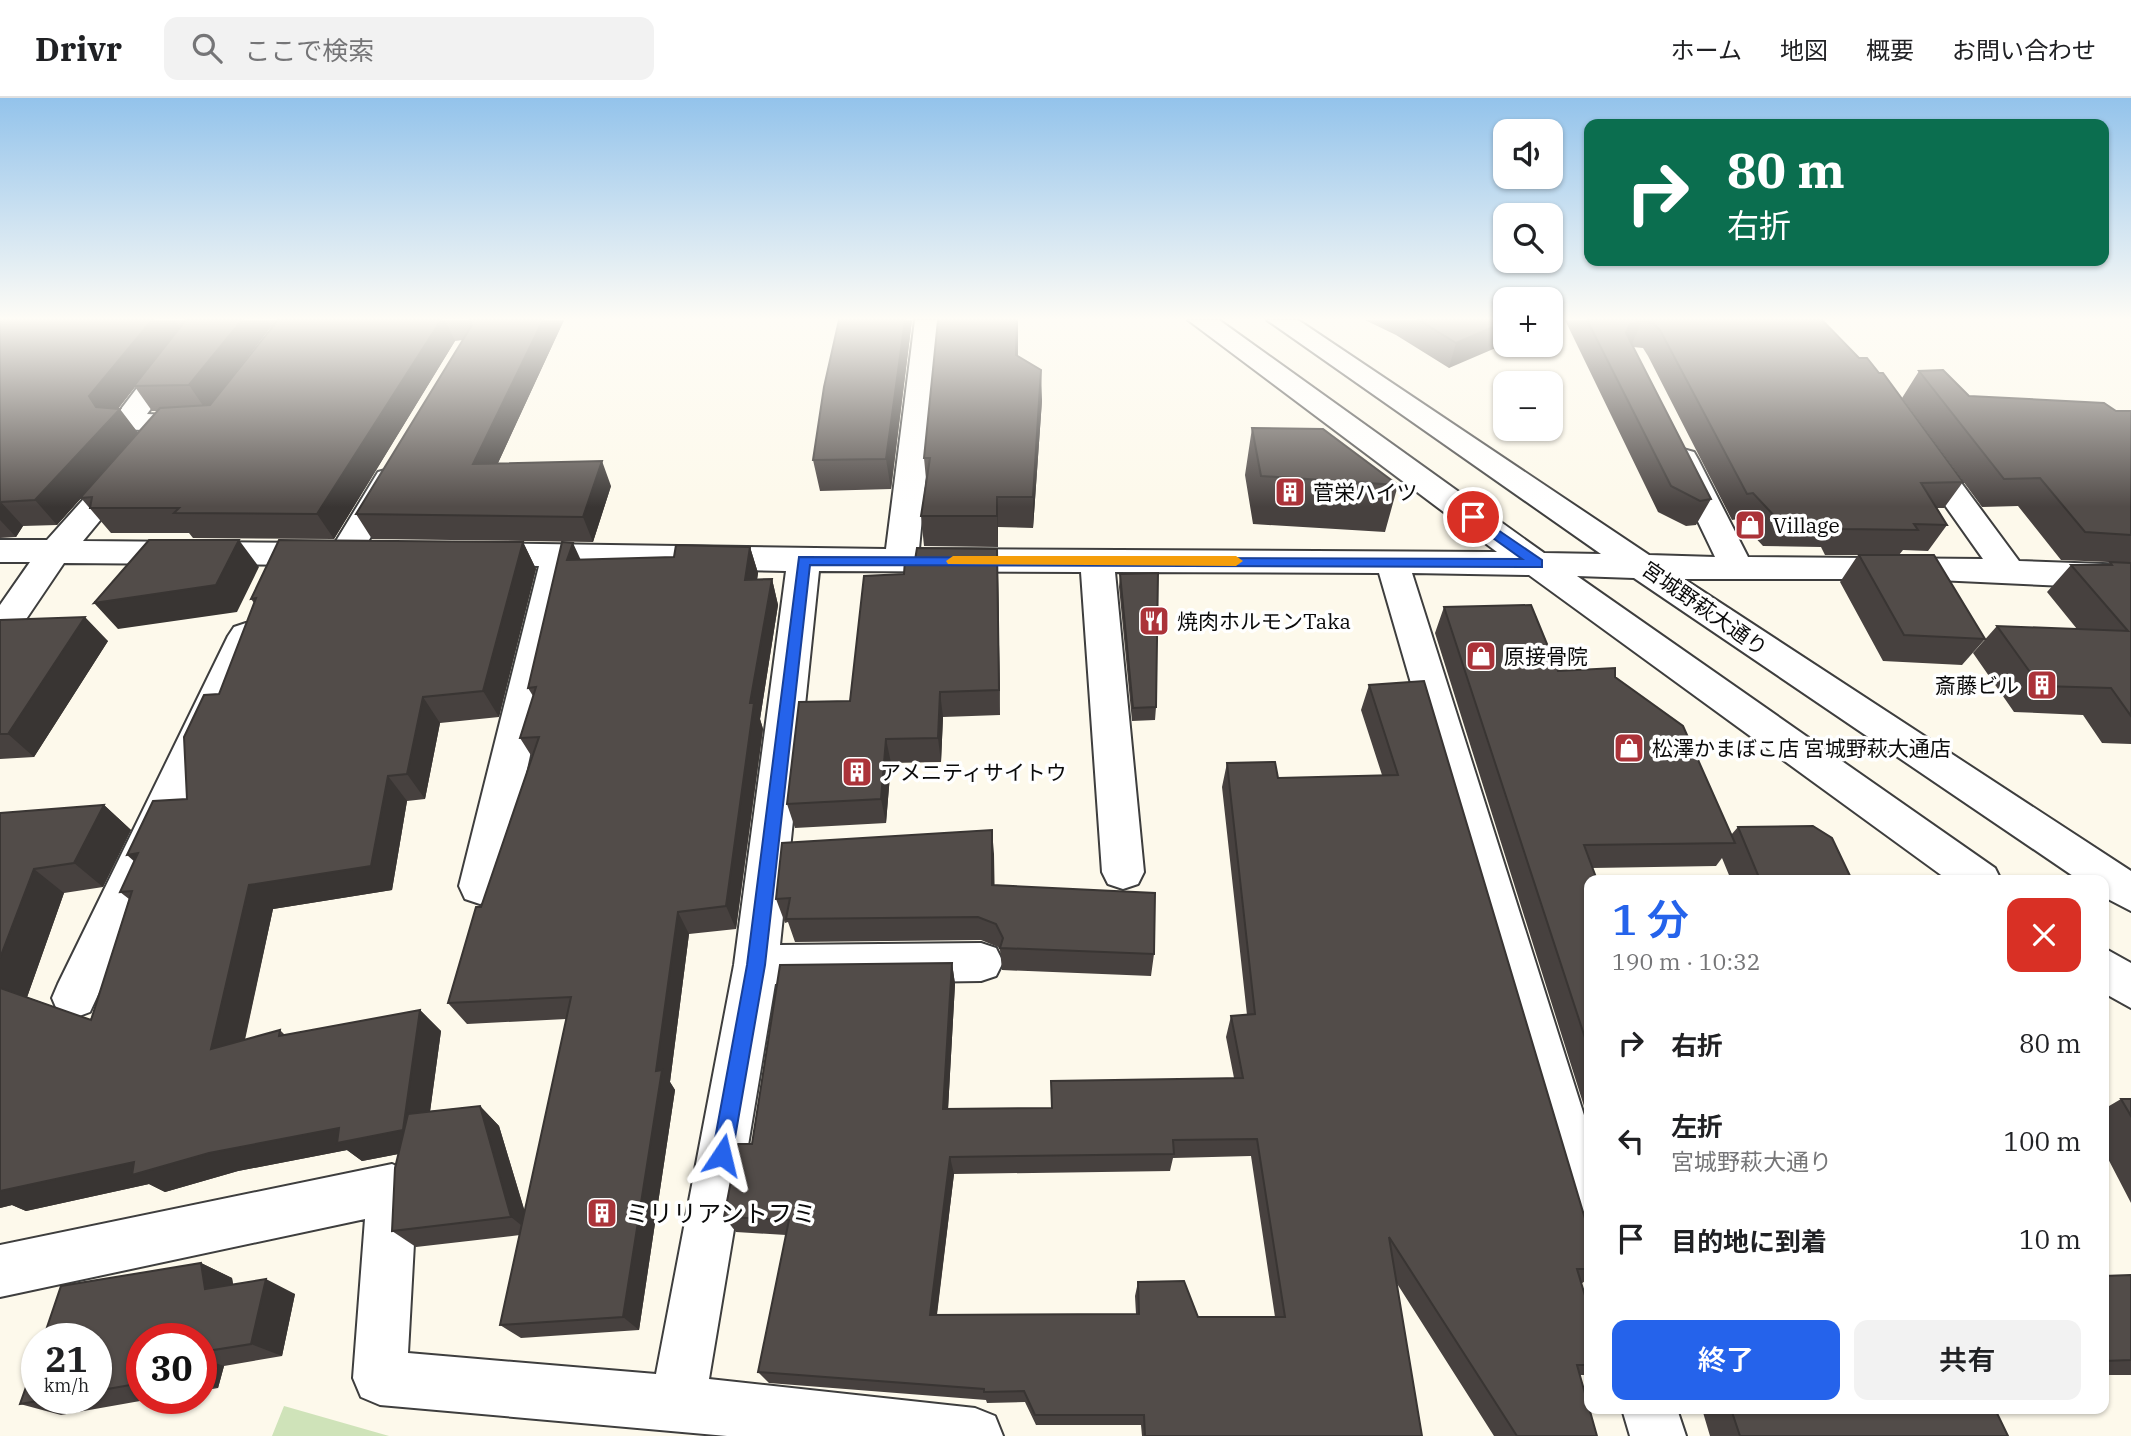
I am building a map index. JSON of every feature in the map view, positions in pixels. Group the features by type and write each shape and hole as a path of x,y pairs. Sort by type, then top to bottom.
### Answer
{"street":[{"path":"156,382 125,423 215,422 223,411"},
{"path":"901,561 921,382"},
{"path":"1287,382 1973,875"},
{"name":"宮城野萩大通り","path":"1373,382 1726,623 2104,875"},
{"path":"0,631 54,553 168,423"},
{"path":"1669,431 1738,569"},
{"path":"1910,435 2008,571"},
{"path":"344,554 406,451"},
{"path":"0,551 384,554"},
{"path":"451,554 901,561 1392,561 1738,569 2008,571 2131,577"},
{"path":"74,998 284,555"},
{"path":"480,886 558,555"},
{"path":"678,1403 756,965 789,848 804,560"},
{"path":"1097,561 1123,872"},
{"path":"1392,561 1584,1194"},
{"name":"宮城野萩大通り","path":"2109,878 2131,893"},
{"path":"756,965 981,962"},
{"path":"2109,972 2131,988"},
{"path":"0,1271 392,1189 380,1378 678,1403 975,1436"},
{"path":"1651,1414 1658,1436"}],"green space":[{"path":"284,1406 389,1436 272,1436"}],"building":[{"path":"0,382 100,382 89,396 96,407 120,409 35,500 0,502"},
{"path":"137,382 191,382 189,385 134,386"},
{"path":"228,382 401,382 317,514 174,513 179,508 90,508 92,497 80,498 160,408 210,405"},
{"path":"437,382 513,382 473,464 602,461 583,517 356,514"},
{"path":"825,382 896,382 886,459 813,460"},
{"path":"932,382 1040,382 1033,497 997,497 997,516 921,516 930,458 924,458"},
{"path":"1619,382 1651,382 1711,499 1700,501 1671,486"},
{"path":"1688,382 1890,382 1963,482 1921,483 1947,525 1914,524 1918,530 1843,529 1838,522 1779,521 1753,493 1747,494"},
{"path":"1928,382 1955,382 1969,396 2104,403 2116,411 2131,411 2131,535 2085,532 2040,478 2004,479"},
{"path":"1252,428 1323,429 1398,485 1261,476"},
{"path":"149,540 239,540 216,585 94,603"},
{"path":"279,540 523,542 483,691 423,697 407,774 388,776 371,866 249,885 211,1049 280,1030 279,1036 420,1010 403,1130 337,1143 339,1128 209,1153 132,1175 134,1162 0,1191 0,988 91,1020 132,891 120,892 138,853 127,855 153,801 187,799 184,737 204,695 219,694 256,598 251,599"},
{"path":"562,542 573,543 567,560 674,557 676,545 750,547 745,580 772,579 750,703 754,703 726,906 678,912 656,1071 662,1070 623,1317 500,1325 571,997 448,1003 476,907 481,907 539,737 520,738 536,687 528,688"},
{"path":"917,548 997,549 999,690 940,692 938,738 886,739 881,799 787,804 799,702 850,701 864,576 904,574 905,560 915,560"},
{"path":"1859,555 1934,555 1985,639 1904,635"},
{"path":"2110,562 2131,563 2131,716 2111,688 2040,686 1997,626 2128,631 2071,565 2112,565"},
{"path":"1158,573 1156,707 1133,708 1120,574"},
{"path":"1531,605 1558,671 1615,668 1615,677 1683,726 1735,843 1584,845 1595,875 1584,875 1584,1035 1444,607"},
{"path":"85,617 8,734 0,734 0,620"},
{"path":"1424,681 1584,1215 1584,1269 1577,1269 1584,1292 1584,1365 1577,1365 1584,1390 1584,1414 1591,1414 1597,1436 1517,1436 1389,1237 1422,1436 1145,1436 1144,1415 1035,1415 1024,1391 984,1392 984,1389 758,1372 789,1220 724,1217 738,1144 752,1144 780,965 952,963 943,1109 1052,1108 1051,1081 1243,1078 1231,1016 1255,1014 1227,763 1275,762 1278,778 1398,775 1369,685","holes":["1257,1139 1285,1317 1198,1317 1184,1281 1138,1282 1139,1314 930,1315 950,1157 1174,1154 1173,1140"]},
{"path":"104,805 74,863 34,869 0,958 0,813"},
{"path":"1813,826 1832,838 1850,875 1758,875 1738,827"},
{"path":"992,830 992,885 1155,893 1154,954 1000,948 1003,938 996,924 978,917 786,919 790,898 776,899 782,843"},
{"path":"2121,1099 2131,1099 2131,1116"},
{"path":"480,1106 511,1217 392,1231 395,1168 408,1114"},
{"path":"201,1263 205,1289 266,1279 251,1344 217,1349 217,1323 126,1323 126,1386 112,1388 112,1323 48,1323 61,1286"},
{"path":"2131,1275 2131,1360 2109,1361 2109,1276"},
{"path":"1733,1414 1997,1414 2008,1436 1740,1436"}],"slow traffic":[{"path":"953,561 1236,561"}],"place":[{"name":"菅栄ハイツ","path":"1290,492"},
{"name":"Village","path":"1750,525"},
{"name":"焼肉ホルモンTaka","path":"1154,621"},
{"name":"原接骨院","path":"1481,656"},
{"name":"斎藤ビル","path":"2042,685"},
{"name":"松澤かまぼこ店 宮城野萩大通店","path":"1629,748"},
{"name":"アメニティサイトウ","path":"857,772"},
{"name":"ミリリアントフミ","path":"602,1213"}],"route":[{"path":"722,1155 756,965 804,560 1392,561 1538,564 1473,517"}]}
